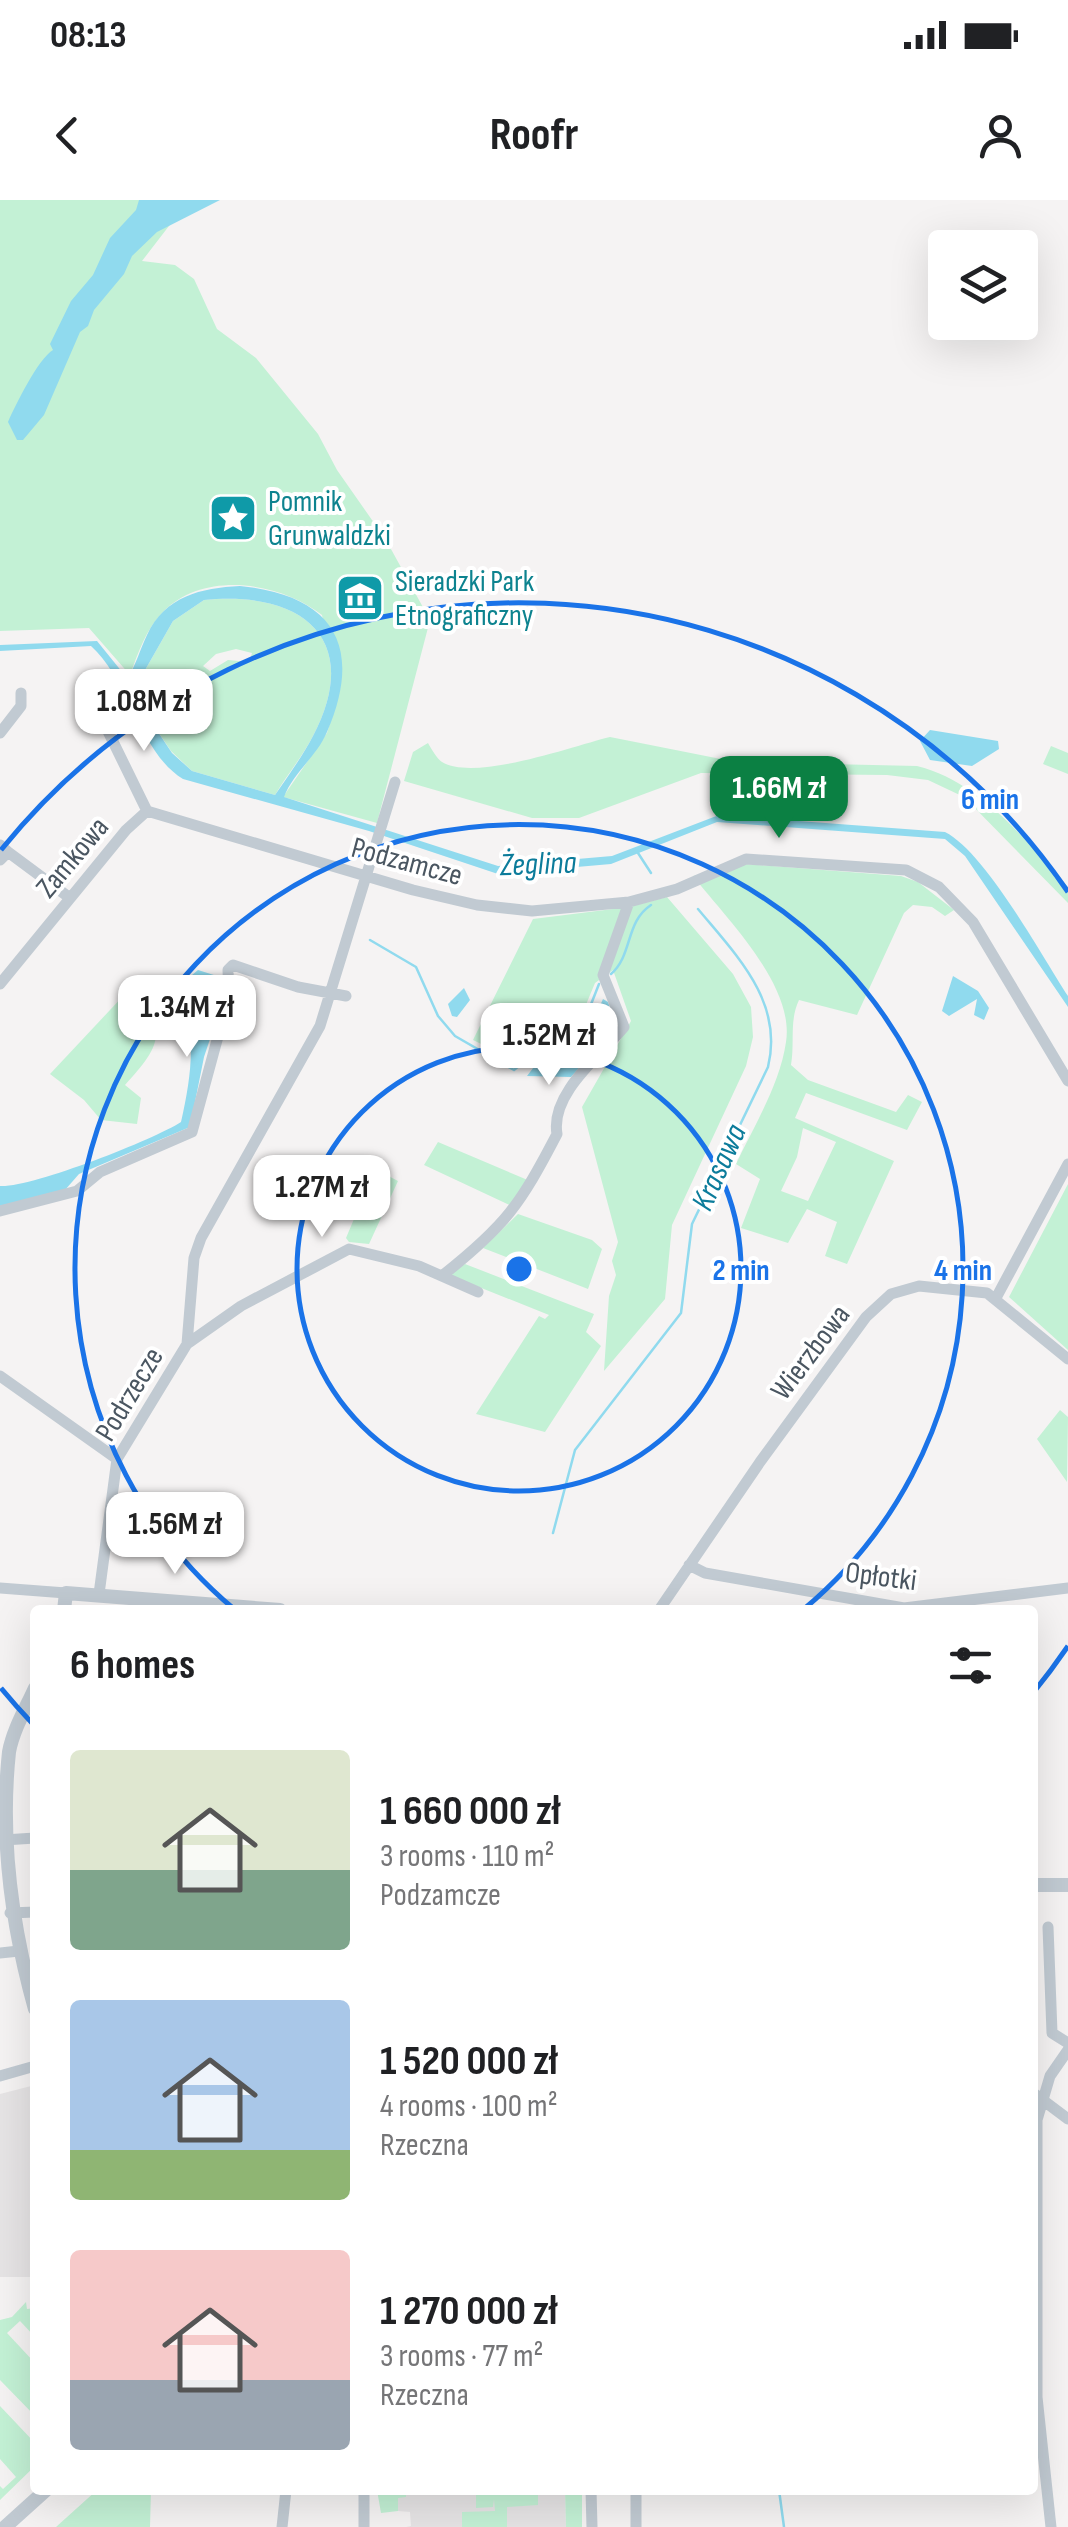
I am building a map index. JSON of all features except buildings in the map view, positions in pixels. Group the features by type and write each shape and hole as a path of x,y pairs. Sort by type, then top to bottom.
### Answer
{"street":[{"path":"0,733 21,706 21,693"},
{"path":"100,716 147,811"},
{"name":"Podrzecze","path":"99,1594 117,1459 187,1344 194,1258 201,1238 339,994 367,878 396,782"},
{"name":"Podzamcze","path":"147,811 367,878 464,902 517,910 629,902 677,889 746,859 906,870 939,887 973,922 1068,1081"},
{"name":"Zamkowa","path":"0,984 147,811"},
{"path":"3,852 70,898"},
{"path":"443,1275 493,1236 516,1210 557,1134 555,1124 573,1084 624,1027 603,974 629,902"},
{"path":"0,1211 76,1191 100,1172 192,1132 229,996 226,978 232,965 298,987 339,994"},
{"path":"996,1298 1068,1164"},
{"path":"187,1344 221,1318 350,1249 443,1275 478,1292"},
{"name":"Wierzbowa","path":"662,1605 878,1304 903,1289 919,1286 975,1289 996,1298 1068,1359"},
{"path":"0,1376 117,1459"},
{"name":"Opłotki","path":"689,1566 705,1573 887,1605"},
{"path":"0,1588 223,1605"},
{"name":"Opłotki","path":"929,1605 1068,1588"},
{"path":"65,1605 66,1593"},
{"path":"30,1700 9,1748 3,1791 10,1912 30,1991"},
{"path":"4,1840 30,1838"},
{"path":"1038,1885 1068,1885"},
{"path":"10,1912 30,1912"},
{"path":"1038,2094 1068,2047 1052,2033 1048,1927"},
{"path":"0,1954 19,1951"},
{"path":"0,2076 30,2067"},
{"path":"1038,2097 1068,2119"},
{"path":"1038,2420 1052,2527"},
{"path":"6,2527 41,2495"},
{"path":"282,2527 285,2495"},
{"path":"364,2495 364,2527"},
{"path":"592,2495 592,2527"},
{"path":"636,2495 636,2527"}],"shaded area":[{"path":"30,2086 30,2277 0,2277 0,2094"},
{"path":"565,2495 566,2527 406,2527 411,2526 410,2512 398,2511 398,2497"}],"green space":[{"path":"0,200 189,200 142,261 175,265 194,279 217,329 256,358 318,434 337,470 386,540 430,620 377,823 283,797 327,733 338,697 322,615 305,604 264,588 242,585 199,590 180,599 157,619 130,675 89,628 0,631"},
{"path":"204,600 269,603 295,613 314,628 326,647 331,672 327,702 309,744 275,795 192,771 171,751 132,693 173,621","holes":["236,649 252,653 249,662 228,660 210,671 203,666 216,654"]},
{"path":"610,737 736,762 917,766 940,774 982,799 1018,832 1068,887 1068,903 964,797 928,780 887,775 701,773 579,818 532,818 404,781 413,752 428,743 442,762 477,768"},
{"path":"1051,746 1068,753 1068,774 1043,764"},
{"path":"745,864 901,876 918,882 954,910 945,916 932,907 913,905 904,913 857,1015 799,1000 796,1008 791,1065 808,1080 896,1112 908,1095 922,1102 907,1130 806,1093 795,1118 894,1161 847,1264 825,1256 837,1222 807,1209 788,1243 741,1228 760,1179 736,1164 778,1073 786,1042 786,1020 780,998 755,953 693,876","holes":["803,1128 836,1142 808,1201 781,1191 797,1157"]},
{"path":"667,897 733,974 751,1007 753,1037 746,1066 672,1225 665,1299 604,1371 609,1296 616,1275 612,1261 618,1242 582,1107 631,1021 613,970 595,983 570,1043 540,1044 520,1063 473,1040 533,919 629,907"},
{"path":"125,994 143,999 156,1034 150,1054 125,1085 141,1098 137,1124 101,1120 84,1100 50,1074"},
{"path":"438,1142 530,1181 514,1207 424,1165"},
{"path":"375,1169 398,1181 369,1244 349,1242 346,1238"},
{"path":"1068,1184 1068,1350 1009,1297"},
{"path":"518,1214 592,1240 602,1249 588,1289 483,1248"},
{"path":"465,1264 594,1314 586,1332 601,1346 545,1432 476,1414 539,1316 545,1319 549,1315 449,1275"},
{"path":"1060,1410 1068,1417 1067,1482 1037,1439"},
{"path":"26,2302 30,2309 30,2332 20,2321 7,2333 30,2358 30,2411 0,2380 0,2320 12,2317"},
{"path":"0,2406 30,2438 30,2471 0,2500 0,2486 3,2489 16,2477 0,2459"},
{"path":"91,2495 151,2495 150,2527 56,2527"},
{"path":"378,2495 406,2495 398,2498 398,2511 381,2513"},
{"path":"476,2495 538,2495 538,2505 507,2507 507,2527 462,2527 462,2512 495,2511 494,2499 493,2507 476,2508"},
{"path":"565,2495 582,2495 582,2527 566,2527"}],"water":[{"path":"139,200 220,200 157,232 132,256 124,274 80,332 44,415 23,440 17,440 8,422 16,404 34,372 53,350 50,344 71,301 93,275 110,238 136,210"},
{"name":"Żeglina","path":"226,587 271,591 297,600 318,613 332,629 340,650 338,701 327,732 284,797 498,866 612,856 719,815 945,832 961,843 995,882 1068,996 1068,1007 965,856 945,839 717,822 611,864 498,874 369,831 183,779 156,752 115,677 91,646 0,651 0,645 97,641 127,678 147,635 164,611 198,592","holes":["204,600 269,603 295,613 314,628 326,647 331,672 327,702 313,736 275,795 192,771 172,753 132,693 173,621"]},
{"path":"930,730 998,741 999,749 972,766 930,760 920,741"},
{"path":"198,970 217,976 226,991 204,1057 190,1127 79,1174 65,1190 0,1206 0,1186 16,1185 92,1162 181,1122 190,1065 192,975"},
{"path":"953,976 978,991 989,1008 984,1020 974,1015 977,999 949,1016 942,1011"},
{"path":"149,983 188,997 187,1017 181,1024 156,1008 144,989"},
{"path":"464,988 470,1000 457,1017 452,1016 448,1004"},
{"path":"603,999 608,1002 616,1026 571,1077 527,1076 543,1055 580,1050"}],"waterway":[{"name":"Krasawa","path":"638,853 651,873"},
{"path":"611,974 623,958 637,920 651,905"},
{"name":"Krasawa","path":"553,1533 575,1450 681,1313 692,1224 768,1067 771,1043 763,1001 742,963 698,909"},
{"path":"370,940 416,967 438,1016 455,1036 514,1070 539,1049 575,1045 599,984"},
{"name":"Krasawa","path":"780,2495 784,2527"}],"place":[{"name":"Pomnik Grunwaldzki","path":"233,518"},
{"name":"Sieradzki Park Etnograficzny","path":"360,598"}]}
